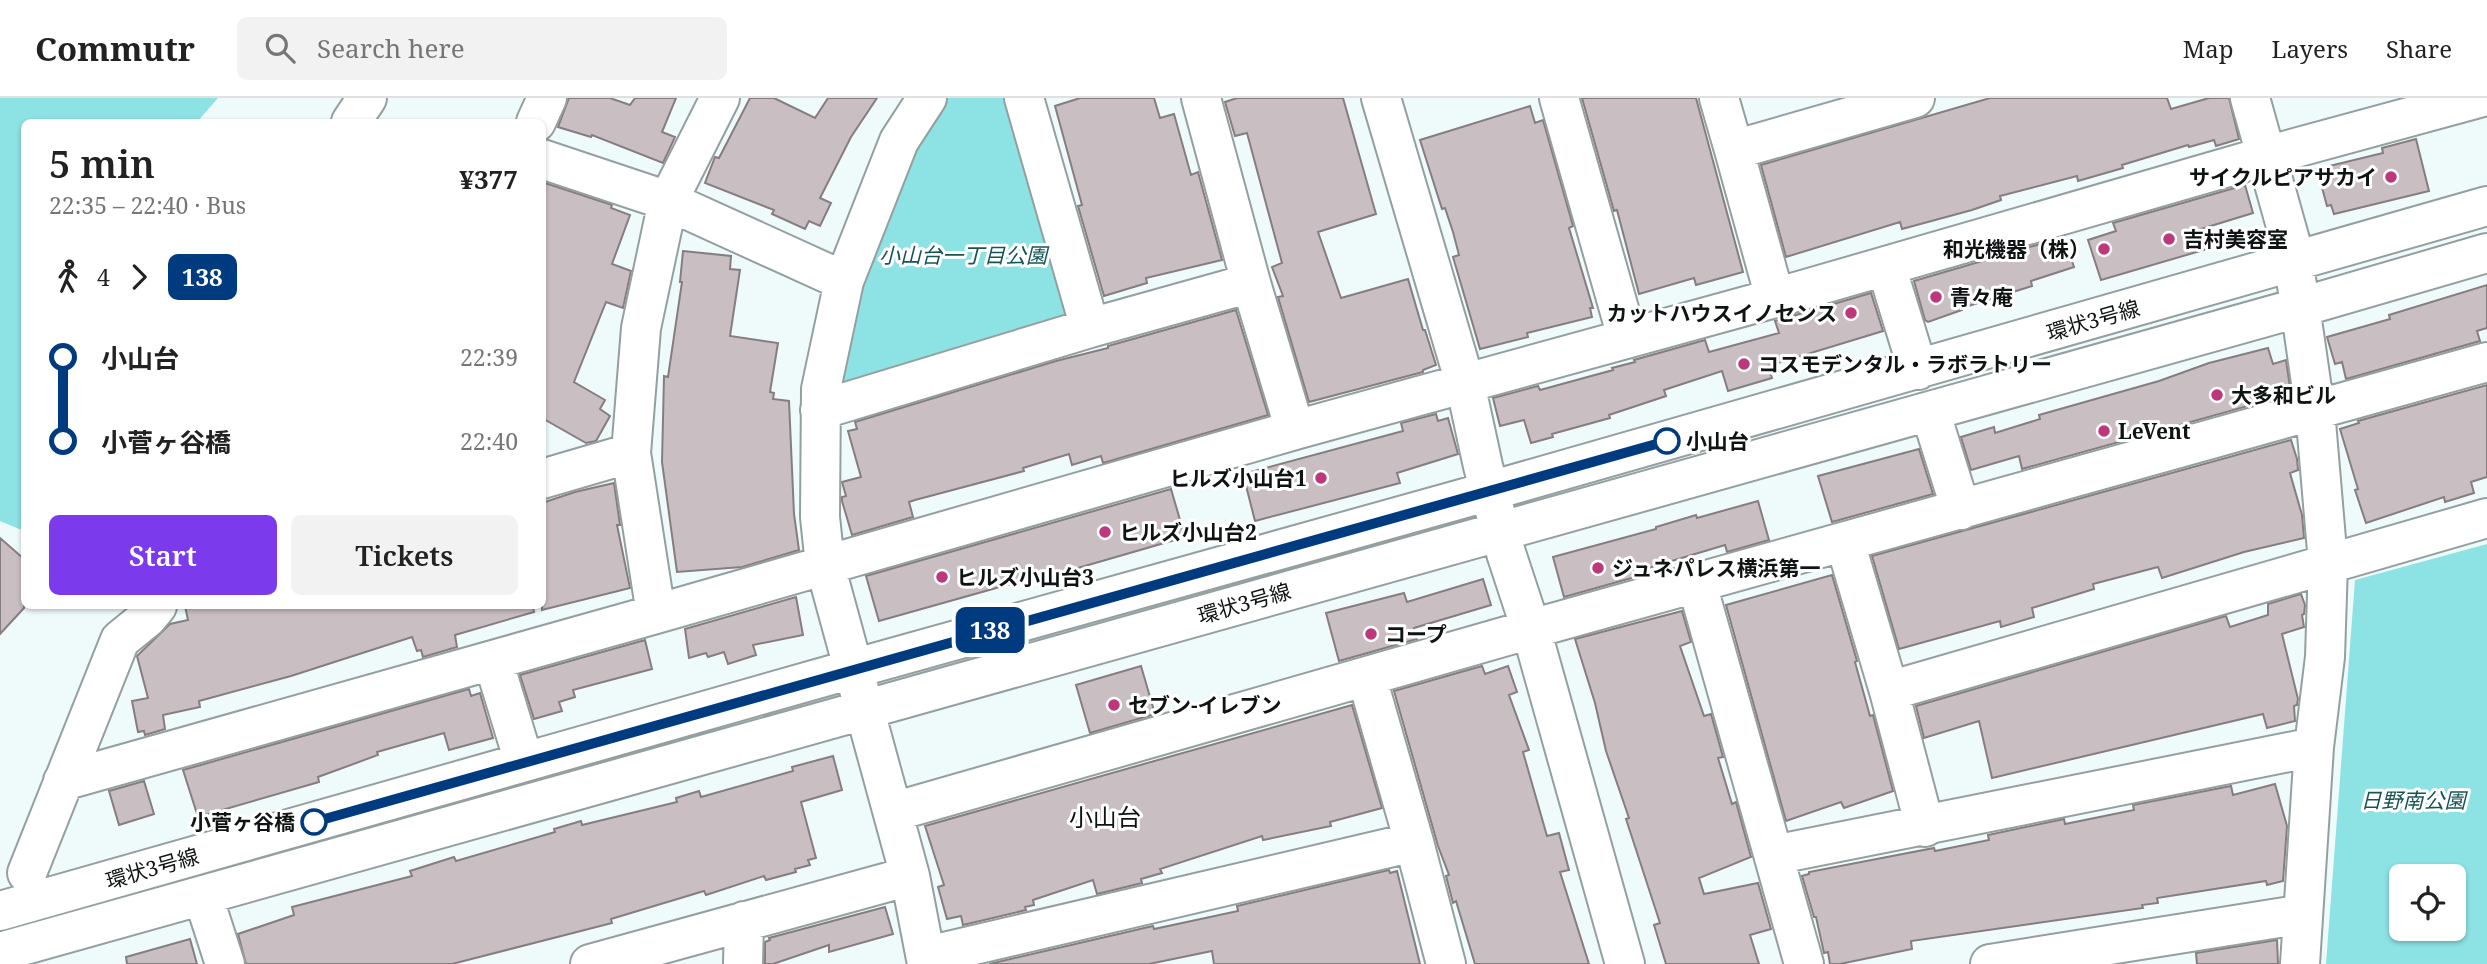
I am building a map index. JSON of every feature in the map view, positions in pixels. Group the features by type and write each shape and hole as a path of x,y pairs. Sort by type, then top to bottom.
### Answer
{"street":[{"path":"353,119 367,98"},
{"path":"537,119 547,98"},
{"path":"656,614 631,453 641,328 668,201 720,98"},
{"path":"927,98 899,141 844,281 821,389 820,410 820,517 825,565 893,813 927,960 1414,842"},
{"path":"1024,98 1090,328"},
{"path":"1201,98 1294,430"},
{"path":"1381,98 1465,383 1501,531 1625,964"},
{"path":"1559,98 1627,337"},
{"path":"1719,98 1775,299"},
{"path":"1734,150 1915,98"},
{"path":"2250,98 2291,244 2315,410 2328,563 2325,657 2314,747 2300,964"},
{"path":"64,781 1294,430 1627,337 1775,299 2266,156 2479,98"},
{"path":"546,160 668,201 844,281"},
{"name":"環状3号線","path":"0,911 1918,370 2487,206"},
{"name":"環状3号線","path":"0,952 2487,253"},
{"path":"1886,266 1918,370"},
{"path":"820,410 1090,328 1251,283"},
{"path":"893,813 1531,629 2487,362"},
{"path":"1930,411 1961,510"},
{"path":"546,478 631,453"},
{"path":"1889,691 2487,518"},
{"path":"1844,542 1889,691 1925,827"},
{"path":"1697,584 1804,964"},
{"path":"27,873 120,640 154,609"},
{"path":"493,660 524,762"},
{"path":"1367,678 1446,964"},
{"path":"1774,856 2314,747"},
{"path":"590,964 909,876"},
{"path":"203,895 225,964"},
{"path":"1990,964 2303,914"},
{"path":"744,921 744,964"}],"green space":[{"path":"0,98 218,98 200,119 21,119 21,530 0,521"},
{"name":"小山台一丁目公園","path":"942,98 1012,98 1076,313 1068,325 845,382 836,374 885,200"},
{"name":"日野南公園","path":"2487,544 2487,964 2326,964 2355,580"}],"building":[{"path":"569,98 610,98 630,105 635,98 676,98 662,132 675,137 663,163 592,135 591,137 558,127"},
{"path":"750,98 774,98 815,118 828,98 877,98 851,137 820,198 831,203 820,226 809,221 805,229 772,214 774,210 705,183 715,157 719,158"},
{"path":"1080,98 1154,98 1160,118 1174,114 1191,175 1198,172 1222,260 1146,278 1147,283 1104,296 1078,206 1082,205 1055,106"},
{"path":"1237,98 1343,98 1376,214 1318,232 1341,298 1408,279 1436,365 1423,372 1309,402 1278,297 1283,296 1272,267 1282,263 1247,133 1235,136 1225,102"},
{"path":"1582,98 1696,98 1743,272 1696,285 1694,278 1639,294 1617,210 1614,211"},
{"path":"1990,98 2167,98 2171,109 2209,98 2229,98 2239,139 2216,146 2214,140 2189,147 2188,145 2078,181 2077,176 2000,196 2001,200 1972,210 1902,229 1900,222 1786,257 1761,165"},
{"path":"1530,106 1535,123 1543,120 1573,226 1569,228 1593,308 1590,308 1592,317 1527,333 1528,337 1480,349 1453,257 1459,255 1453,232 1445,208 1442,209 1420,140"},
{"path":"2416,139 2429,191 2334,214 2331,205 2327,206 2317,169 2383,153 2382,148"},
{"path":"546,183 612,205 611,208 630,215 612,264 631,271 623,308 606,302 574,382 605,400 600,409 610,416 596,441 586,443 546,420"},
{"path":"2245,185 2253,213 2201,229 2207,249 2101,280 2088,240 2116,231 2113,223"},
{"path":"2064,237 2074,267 2031,281 2032,286 1962,308 1928,322 1925,320 1914,281"},
{"path":"683,251 731,256 730,269 740,270 730,336 778,343 770,392 774,393 773,399 789,401 794,514 799,550 742,567 677,572 662,462 664,376 668,377 682,282"},
{"path":"2487,285 2487,328 2477,331 2480,341 2346,379 2342,362 2335,364 2327,337 2390,319 2389,315"},
{"path":"1871,293 1883,331 1768,366 1772,378 1728,391 1722,371 1664,390 1666,396 1609,415 1610,418 1552,434 1553,437 1531,443 1524,420 1500,426 1493,398 1538,386 1540,390 1705,340 1709,352 1779,333 1775,321"},
{"path":"1236,310 1268,415 1103,463 1101,456 1072,465 1069,454 1023,468 1024,471 909,502 913,517 852,535 842,501 842,497 846,496 842,482 861,477 848,431 857,429 855,422"},
{"path":"2268,348 2273,364 2286,360 2291,394 2022,469 2019,456 1971,470 1961,437 1994,427 1995,433 2040,419 2039,415 2159,381 2209,363"},
{"path":"2487,385 2487,477 2471,482 2474,493 2445,502 2444,497 2366,523 2340,429 2359,423 2358,421"},
{"name":"ヒルズ小山台1","path":"1436,414 1438,421 1448,418 1458,454 1397,473 1400,483 1255,521 1243,474 1403,431 1401,423"},
{"path":"2291,440 2298,470 2290,473 2302,515 2304,538 2244,552 2162,578 2158,567 2093,584 2094,589 2032,608 2034,617 2001,627 2000,621 1899,649 1872,556"},
{"path":"1919,449 1933,494 1832,522 1818,476"},
{"path":"614,483 620,525 617,525 630,588 546,609 546,502"},
{"path":"1171,489 1185,537 1040,579 1039,576 879,621 866,576"},
{"path":"1758,501 1769,540 1727,552 1725,545 1645,569 1646,574 1564,597 1553,557 1656,529 1696,515 1697,518"},
{"path":"0,538 21,556 23,609 0,634"},
{"path":"1832,575 1893,791 1844,808 1841,802 1786,821 1726,605"},
{"path":"1483,579 1491,605 1414,628 1417,639 1339,661 1326,613 1404,593 1407,602"},
{"path":"2301,594 2305,605 2302,615 2304,627 2282,634 2298,699 2297,705 2294,706 2295,721 2267,728 2263,714 1992,778 1979,721 1924,738 1916,706 2226,616 2230,627 2268,615 2268,604"},
{"path":"796,597 803,635 753,645 756,655 728,664 724,652 708,657 706,653 689,658 685,629"},
{"path":"186,609 534,609 534,612 455,635 457,647 423,657 421,650 417,651 412,637 291,676 199,701 200,707 163,715 165,729 145,735 144,731 138,732 132,701 148,698 137,656 170,624 188,620"},
{"path":"1682,611 1691,642 1680,646 1704,716 1711,714 1723,757 1718,758 1732,804 1736,802 1751,857 1699,878 1704,894 1758,883 1771,929 1750,935 1759,964 1666,964 1654,925 1660,923 1626,819 1629,818 1606,751 1595,703 1575,639"},
{"path":"645,640 652,669 573,690 575,697 559,702 562,711 534,719 520,675"},
{"path":"1141,666 1155,714 1090,733 1076,685"},
{"path":"1482,666 1485,674 1508,666 1517,692 1509,695 1529,750 1523,752 1547,836 1559,833 1569,870 1560,872 1589,964 1475,964 1456,901 1453,903 1446,876 1449,875 1438,846 1394,691"},
{"path":"469,689 471,696 480,693 493,738 449,750 444,733 377,752 378,755 318,777 319,782 198,817 183,770"},
{"path":"1352,705 1382,808 1330,822 1331,826 1263,840 1262,836 1160,869 1162,873 1141,879 1142,883 1097,894 1093,880 1033,900 1034,905 1025,907 1026,910 963,925 961,916 947,919 938,887 944,885 925,826"},
{"path":"833,756 842,790 801,802 816,858 808,860 810,865 795,869 796,872 766,880 764,876 706,895 704,891 611,919 612,923 452,964 246,964 238,934 294,915 292,907 412,876 410,871 454,857 456,861 555,832 554,829 581,821 582,825 677,802 676,798 699,791 701,797 793,771 792,767"},
{"path":"144,781 154,814 119,825 109,791"},
{"path":"2275,784 2287,826 2283,881 2267,885 2266,881 2157,898 2158,903 2142,905 2143,908 1911,941 1912,949 1830,964 1828,952 1824,953 1816,917 1802,876 1809,872 1989,840 1988,835 2064,819 2065,824 2134,810 2133,805 2231,786 2233,795"},
{"path":"1389,870 1390,873 1397,871 1420,964 1214,964 1212,951 1149,964 989,964 1153,926 1154,929 1238,911 1237,906"},
{"path":"885,907 893,934 829,952 829,945 773,964 765,964 765,942 770,940 769,938"},
{"path":"190,939 197,964 127,964 126,957"},
{"path":"2277,940 2278,964 2197,964 2196,953"}],"bus line":[{"name":"138","path":"314,822 1667,441"}],"place":[{"name":"サイクルピアサカイ","path":"2391,177"},
{"name":"吉村美容室","path":"2169,239"},
{"name":"和光機器（株）","path":"2104,249"},
{"name":"青々庵","path":"1936,297"},
{"name":"カットハウスイノセンス","path":"1851,313"},
{"name":"コスモデンタル・ラボラトリー","path":"1744,364"},
{"name":"大多和ビル","path":"2217,395"},
{"name":"LeVent","path":"2104,431"},
{"name":"小山台","path":"1667,441"},
{"name":"ヒルズ小山台1","path":"1321,478"},
{"name":"ヒルズ小山台2","path":"1105,532"},
{"name":"ジュネパレス横浜第一","path":"1598,568"},
{"name":"ヒルズ小山台3","path":"942,577"},
{"name":"コープ","path":"1371,634"},
{"name":"セブン-イレブン","path":"1114,705"},
{"name":"小菅ヶ谷橋","path":"314,822"}],"district":[{"name":"小山台","path":"1105,816"}]}
